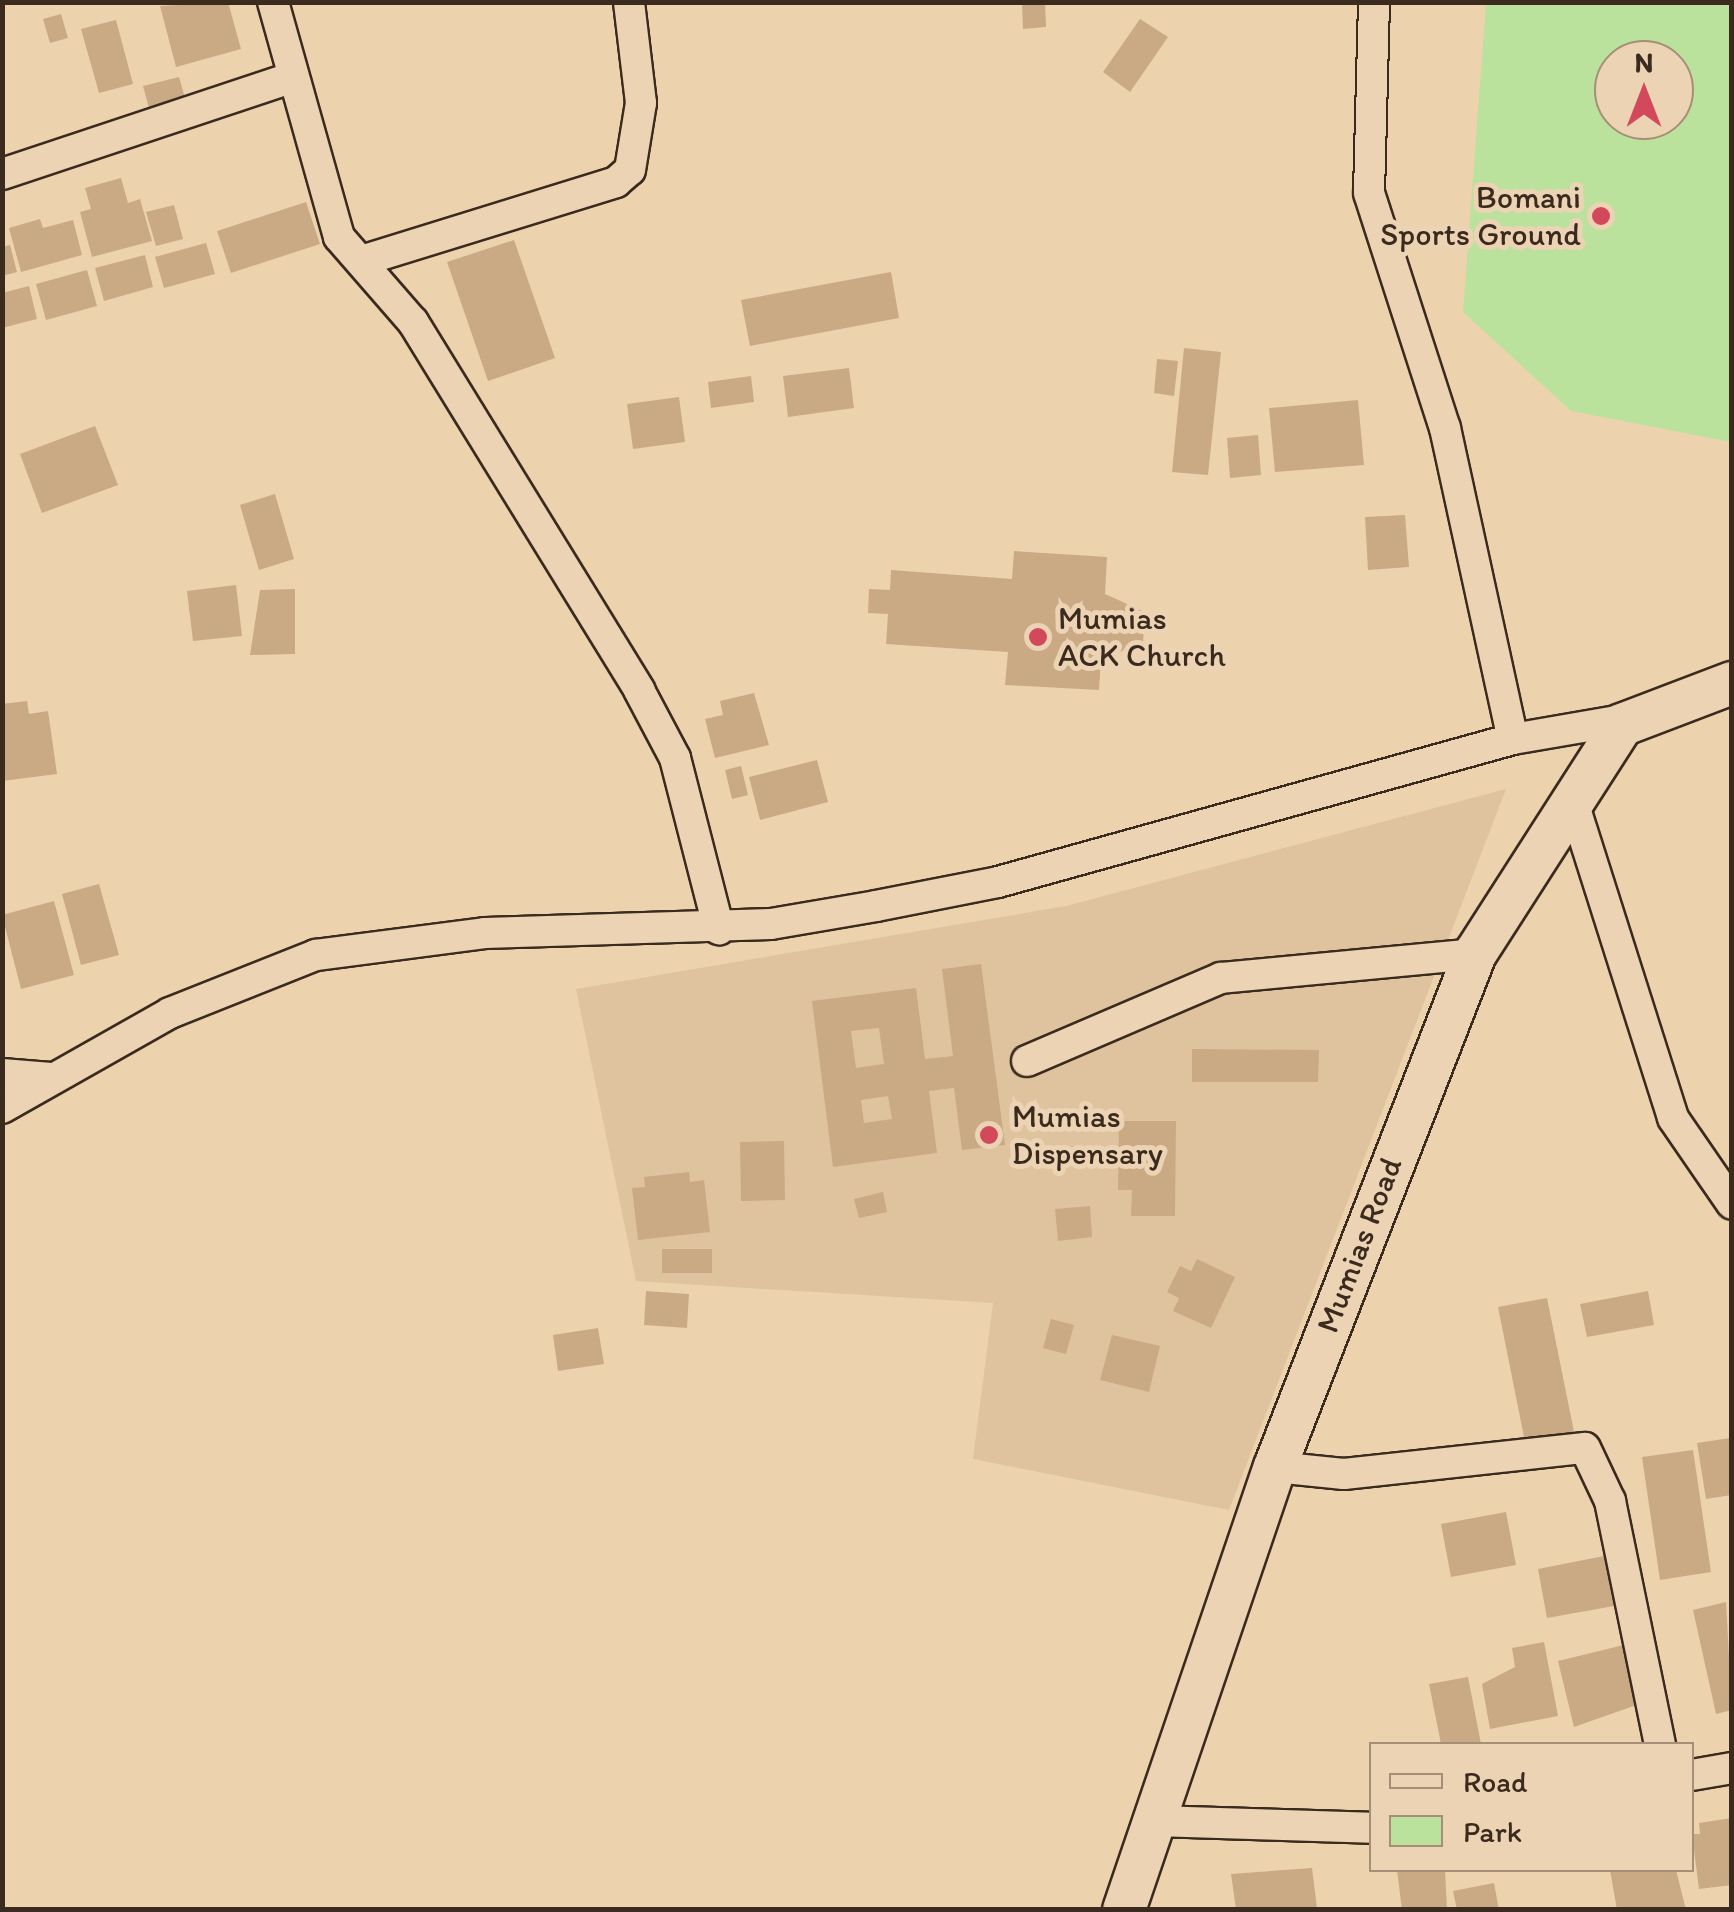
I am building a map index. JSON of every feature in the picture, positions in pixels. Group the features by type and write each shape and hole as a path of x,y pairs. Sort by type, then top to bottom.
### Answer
{"street":[{"path":"273,2 291,78 339,236 413,322 639,690 675,758 719,928"},
{"path":"361,261 616,182 630,170 641,102 629,2"},
{"path":"1374,2 1369,193 1445,428 1513,739"},
{"path":"2,174 291,78"},
{"path":"2,1108 51,1078 254,973 316,955 485,933 719,928 998,882 1513,739 1629,719 1732,684"},
{"name":"Mumias Road","path":"1124,1910 1275,1467 1475,954 1571,796 1629,719"},
{"path":"1571,796 1673,1118 1732,1204"},
{"path":"1026,1062 1221,978 1475,954"},
{"path":"2,1074 51,1078"},
{"path":"1275,1467 1344,1474 1585,1448 1610,1500 1660,1742"},
{"path":"1694,1775 1732,1768"},
{"path":"1154,1821 1369,1828"}],"shaded area":[{"name":"Mumias Dispensary","path":"1506,789 1229,1510 973,1459 993,1303 636,1281 576,989 1066,906"}],"green space":[{"name":"Bomani Sports Ground","path":"1486,3 1731,3 1731,442 1571,411 1463,312"}],"building":[{"path":"228,2 241,49 176,67 160,6"},
{"path":"1022,2 1045,2 1046,27 1023,29"},
{"path":"61,14 68,38 50,43 43,19"},
{"path":"1140,19 1168,37 1130,92 1103,72"},
{"path":"116,20 133,84 99,93 81,29"},
{"path":"179,77 185,98 149,108 143,86"},
{"path":"121,178 128,203 140,199 152,241 92,257 80,212 91,209 85,188"},
{"path":"306,202 320,244 231,273 217,231"},
{"path":"174,205 183,239 156,246 146,212"},
{"path":"40,219 43,228 73,220 82,255 21,272 9,228"},
{"path":"514,240 555,358 488,381 447,262"},
{"path":"206,243 215,274 164,288 155,257"},
{"path":"10,245 17,272 2,276 2,247"},
{"path":"145,255 153,287 104,301 95,268"},
{"path":"87,270 97,306 46,320 36,284"},
{"path":"891,272 899,318 750,346 741,300"},
{"path":"29,286 37,319 2,328 2,293"},
{"path":"1184,348 1221,352 1208,475 1172,472"},
{"path":"1157,359 1178,361 1174,396 1154,393"},
{"path":"849,368 854,408 788,417 783,376"},
{"path":"751,376 754,402 711,408 708,382"},
{"path":"679,397 685,442 633,449 627,404"},
{"path":"1358,400 1364,465 1275,472 1269,408"},
{"path":"95,426 118,485 42,513 20,454"},
{"path":"1258,435 1261,475 1230,478 1227,438"},
{"path":"275,494 294,559 259,570 240,505"},
{"path":"1405,515 1409,567 1368,570 1365,517"},
{"path":"1014,551 1107,557 1105,594 1145,612 1143,643 1101,659 1099,690 1005,685 1008,652 886,644 888,614 868,613 869,589 890,590 891,570 1012,579"},
{"path":"236,585 242,636 193,641 187,591"},
{"path":"295,589 295,654 250,655 260,590"},
{"path":"754,693 769,745 715,758 705,719 723,715 720,701"},
{"path":"27,701 29,714 48,711 57,774 2,781 2,704"},
{"path":"817,760 828,802 760,820 749,777"},
{"path":"741,766 748,795 732,799 725,770"},
{"path":"99,884 119,955 81,965 62,894"},
{"path":"54,901 74,975 21,989 2,915"},
{"path":"981,964 1005,1145 962,1150 954,1088 929,1091 937,1153 833,1167 812,1001 916,988 925,1059 953,1056 942,969","holes":["879,1028 884,1064 856,1068 851,1031","888,1096 892,1119 864,1123 861,1100"]},
{"path":"1192,1049 1319,1050 1318,1082 1192,1082"},
{"path":"1119,1121 1176,1121 1175,1216 1131,1216 1132,1190 1118,1190"},
{"path":"784,1141 785,1200 741,1201 740,1142"},
{"path":"689,1172 690,1182 704,1180 710,1232 638,1240 632,1188 645,1187 644,1177"},
{"path":"883,1192 887,1212 859,1218 854,1199"},
{"path":"1090,1206 1092,1237 1058,1241 1055,1209"},
{"path":"662,1249 712,1249 712,1273 662,1273"},
{"path":"1197,1259 1235,1277 1211,1328 1173,1311 1179,1298 1167,1292 1180,1266 1191,1271"},
{"path":"646,1291 689,1294 687,1328 644,1325"},
{"path":"1648,1291 1654,1325 1587,1337 1580,1304"},
{"path":"1547,1298 1574,1432 1525,1442 1498,1307"},
{"path":"1051,1319 1074,1325 1066,1354 1043,1348"},
{"path":"598,1328 604,1364 558,1371 553,1335"},
{"path":"1112,1335 1160,1346 1149,1392 1100,1380"},
{"path":"1730,1438 1732,1495 1706,1499 1697,1443"},
{"path":"1693,1450 1711,1572 1660,1580 1642,1457"},
{"path":"1506,1512 1516,1565 1451,1577 1441,1524"},
{"path":"1604,1556 1614,1606 1547,1618 1538,1569"},
{"path":"1726,1602 1732,1710 1716,1714 1693,1610"},
{"path":"1544,1642 1558,1716 1490,1729 1482,1684 1515,1667 1512,1648"},
{"path":"1628,1644 1642,1703 1574,1727 1558,1661"},
{"path":"1468,1677 1481,1742 1441,1742 1429,1684"},
{"path":"1732,1818 1732,1885 1699,1889 1694,1834 1700,1834 1699,1823"},
{"path":"1312,1868 1317,1908 1236,1909 1231,1874"},
{"path":"1397,1872 1445,1872 1447,1910 1402,1910"},
{"path":"1610,1872 1676,1872 1686,1910 1617,1910"},
{"path":"1494,1883 1499,1910 1457,1910 1453,1891"}],"place":[{"name":"Bomani Sports Ground","path":"1601,216"},
{"name":"Mumias ACK Church","path":"1038,637"},
{"name":"Mumias Dispensary","path":"989,1135"}]}
